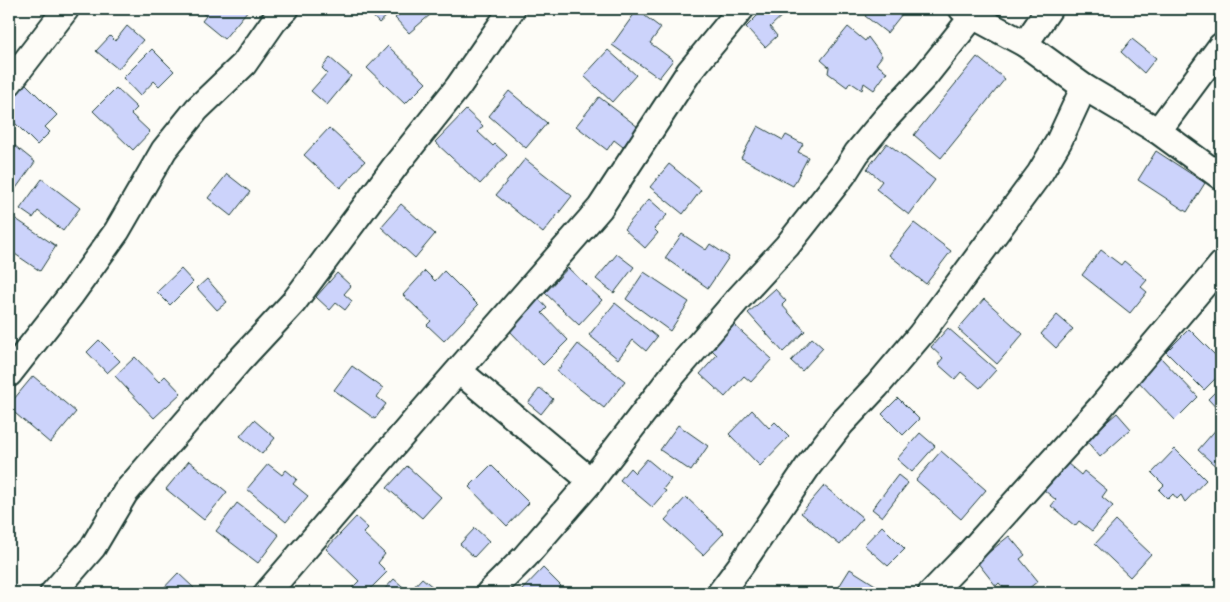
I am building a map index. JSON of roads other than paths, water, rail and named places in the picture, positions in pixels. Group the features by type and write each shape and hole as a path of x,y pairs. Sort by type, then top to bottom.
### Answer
{"street":[{"path":"9,83 66,9"},
{"path":"9,374 71,296 117,231 164,150 197,109 244,64 274,21 286,9"},
{"path":"53,593 93,547 125,493 239,361 293,303 396,165 458,87 512,9"},
{"path":"267,593 600,208 688,72 740,9"},
{"path":"1024,44 1049,9"},
{"path":"489,593 525,557 591,481 671,377 738,299 787,246 857,153 926,75 968,12 1024,44 1084,87 1158,130 1221,177"},
{"path":"1158,130 1221,46"},
{"path":"720,593 809,466 841,424 877,386 921,334 1040,173 1060,141 1084,87"},
{"path":"931,593 1100,408 1221,265"},
{"path":"459,370 591,481"}]}
